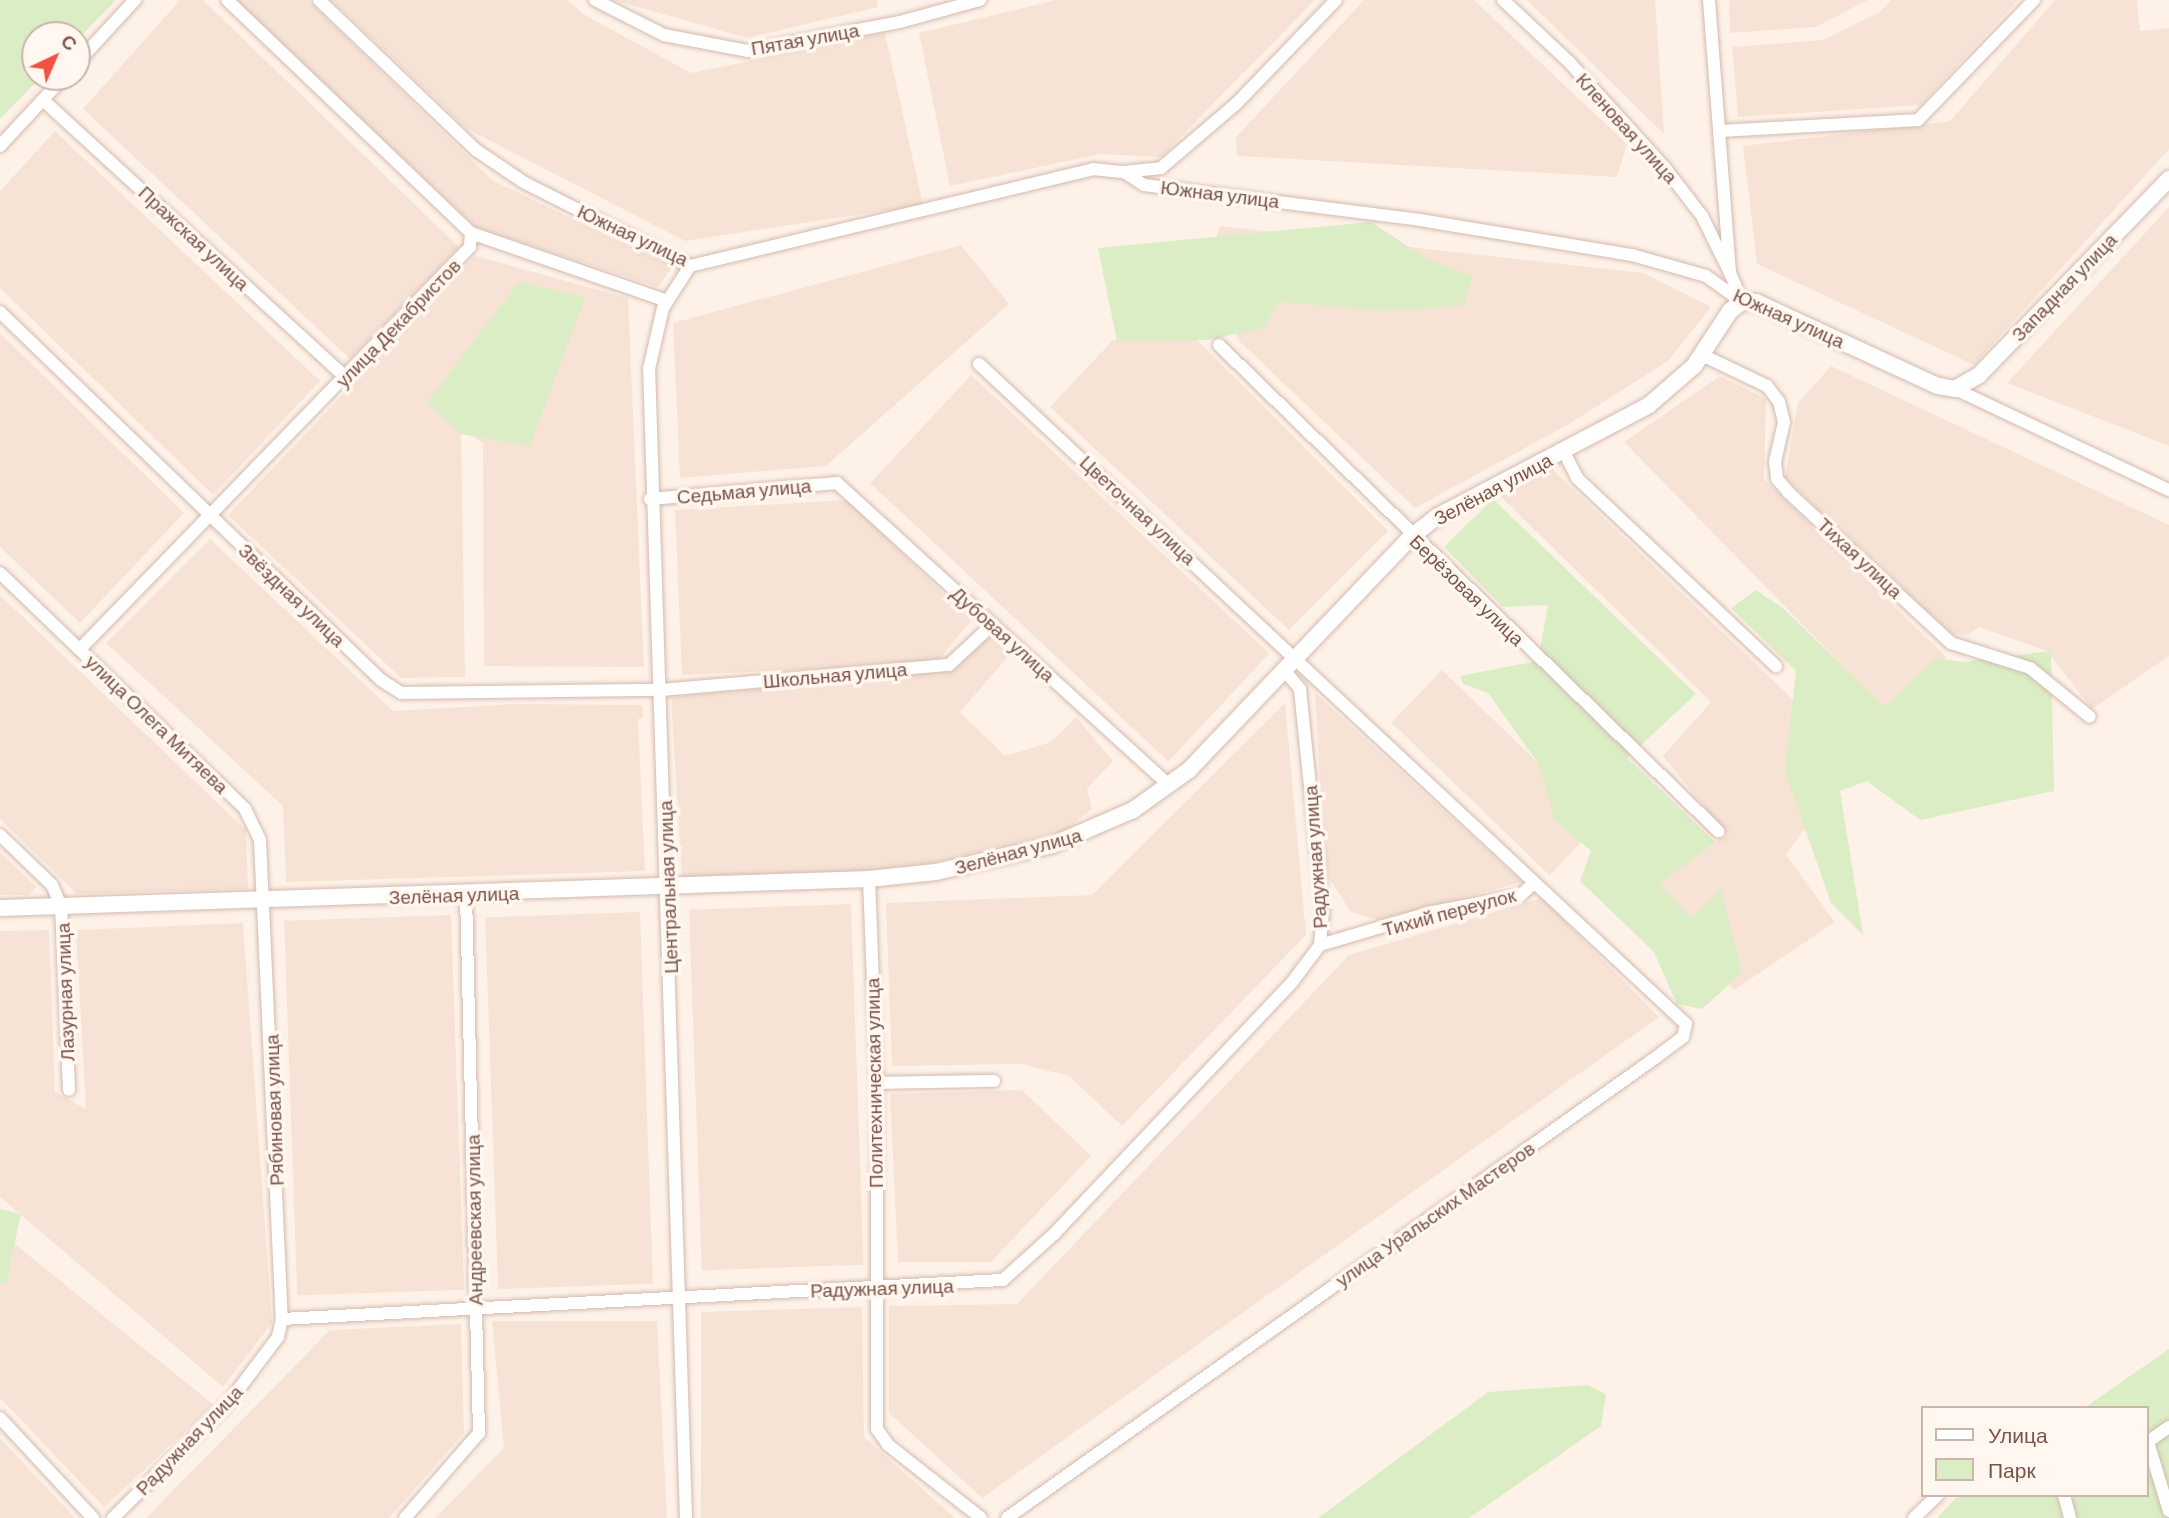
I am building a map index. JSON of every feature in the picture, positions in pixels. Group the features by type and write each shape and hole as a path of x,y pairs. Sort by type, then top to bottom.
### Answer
{"street":[{"path":"91,48 135,0"},
{"path":"227,0 471,233 667,301"},
{"name":"Южная улица","path":"319,0 476,149 525,183 690,266 1093,169 1124,172 1144,185 1420,220 1632,255 1706,276 1742,302 1756,302 1938,386 1955,389 2169,489"},
{"name":"Пятая улица","path":"595,0 664,35 748,51 900,22 980,0"},
{"path":"1124,172 1161,168 1236,104 1336,0"},
{"name":"Кленовая улица","path":"1503,0 1569,62 1665,168 1702,216 1730,273"},
{"path":"1709,0 1730,273 1742,302"},
{"path":"1721,131 1918,120 2034,0"},
{"path":"0,146 51,91"},
{"name":"Пражская улица","path":"43,100 345,377"},
{"name":"Западная улица","path":"1955,389 1979,375 2169,179"},
{"name":"улица Декабристов","path":"80,649 461,260 470,247 471,233"},
{"name":"Центральная улица","path":"686,1518 668,887 650,499 649,369 653,338 667,301 690,266"},
{"name":"Зелёная улица","path":"0,908 869,880 936,872 1052,845 1095,829 1169,785 1206,754 1411,537 1438,516 1649,405 1702,355 1730,312 1742,302"},
{"name":"Звёздная улица","path":"0,312 381,680 401,693 660,690"},
{"name":"Берёзовая улица","path":"1219,345 1411,537 1718,831"},
{"name":"Тихая улица","path":"1702,355 1768,386 1779,402 1784,422 1776,471 1789,493 1951,643 2030,668 2090,717"},
{"name":"Цветочная улица","path":"979,364 1298,657 1534,883"},
{"path":"1564,452 1577,478 1776,666"},
{"name":"Седьмая улица","path":"650,499 837,483"},
{"name":"Дубовая улица","path":"837,483 1169,785"},
{"name":"улица Олега Митяева","path":"0,573 245,808 260,840 265,901"},
{"name":"Школьная улица","path":"660,690 949,665 993,624"},
{"name":"Радужная улица","path":"113,1518 229,1402 278,1337 282,1319 477,1306 988,1284 1023,1265 1293,981 1320,945 1323,912 1300,689 1285,671"},
{"name":"Лазурная улица","path":"0,835 52,885 61,906 69,1090"},
{"name":"Политехническая улица","path":"869,880 877,1083 875,1287"},
{"name":"Тихий переулок","path":"1320,945 1428,913 1521,895 1534,883"},
{"name":"улица Уральских Мастеров","path":"1007,1518 1682,1037 1686,1024 1534,883"},
{"name":"Андреевская улица","path":"405,1518 479,1433 466,894"},
{"name":"Рябиновая улица","path":"265,901 282,1319"},
{"path":"877,1083 994,1081"},
{"path":"875,1287 877,1429 888,1445 981,1518"},
{"path":"0,1418 93,1518"},
{"path":"2148,1441 2169,1427"},
{"path":"2148,1445 2169,1511"},
{"path":"1914,1518 1936,1497"},
{"path":"2065,1497 2070,1518"}],"shaded area":[{"path":"180,0 203,0 459,247 350,359 83,109"},
{"path":"236,0 308,0 492,180 672,267 658,287 477,228"},
{"path":"332,0 568,0 583,14 691,73 885,33 923,205 685,241 467,129"},
{"path":"613,0 877,0 878,7 747,38"},
{"path":"1056,0 1315,0 1161,157 1100,154 950,186 919,33"},
{"path":"1364,0 1474,0 1627,144 1617,177 1237,156 1236,137"},
{"path":"1527,0 1655,0 1664,134"},
{"path":"1729,0 1868,0 1816,27 1730,33"},
{"path":"1891,0 2018,0 1921,105 1738,117 1732,47 1823,40 1880,12"},
{"path":"2055,0 2137,0 2140,31 2169,28 2169,149 1974,365 1757,264 1743,146 1950,121"},
{"path":"55,131 320,381 213,495 0,288 0,191"},
{"path":"2169,207 2169,446 2007,383"},
{"path":"1220,226 1643,273 1711,307 1668,361 1569,424 1415,508 1239,341 1209,259"},
{"path":"961,245 1009,304 826,466 680,478 673,323"},
{"path":"475,256 628,298 644,667 484,666 483,443 461,429 465,677 401,678 228,515"},
{"path":"0,333 184,513 80,623 0,547"},
{"path":"1193,336 1388,531 1289,630 1050,407 1113,340"},
{"path":"1831,366 2169,525 2169,656 2092,709 2047,651 1979,627 1968,635 1952,634 1785,478 1798,403"},
{"path":"971,375 1269,653 1168,761 870,483"},
{"path":"1720,376 1766,399 1764,479 1946,657 1890,714 1624,442"},
{"path":"1549,466 1803,709 1810,821 1786,855 1835,922 1734,990 1651,876 1727,835 1663,756 1711,702 1500,496"},
{"path":"848,500 971,621 936,663 682,675 675,510"},
{"path":"210,539 393,711 514,704 643,705 643,718 638,719 645,871 286,882 283,806 106,643"},
{"path":"0,595 246,830 248,889 77,894 0,819"},
{"path":"990,632 1012,652 960,712 1005,756 1051,742 1076,717 1113,761 1087,789 1092,809 1064,831 931,863 853,872 682,877 671,697 951,671"},
{"path":"1442,670 1600,823 1550,875 1391,723"},
{"path":"1315,693 1522,882 1378,920 1351,912 1325,872"},
{"path":"1285,703 1306,935 1122,1126 1069,1076 1021,1064 892,1066 886,903 1092,895"},
{"path":"0,852 36,887 29,895 0,895"},
{"path":"1542,898 1659,1017 982,1498 889,1413 889,1306 1017,1304 1349,955"},
{"path":"851,904 864,1265 702,1270 689,910"},
{"path":"640,912 653,1284 498,1289 485,917"},
{"path":"451,915 464,1290 297,1296 284,921"},
{"path":"243,923 272,1323 223,1387 0,1197 0,931 49,930 55,1092 86,1109 76,930"},
{"path":"1022,1090 1091,1156 991,1262 898,1262 890,1094"},
{"path":"0,1232 214,1405 104,1507 0,1398"},
{"path":"862,1307 864,1437 955,1518 701,1518 701,1312"},
{"path":"492,1321 657,1321 667,1518 435,1518 504,1448"},
{"path":"461,1324 464,1433 389,1518 146,1518 330,1330"},
{"path":"0,1438 75,1518 0,1518"}],"green space":[{"path":"0,0 116,0 91,26 91,21 21,21 21,91 27,91 0,119"},
{"path":"1371,222 1427,259 1472,276 1464,305 1393,311 1278,302 1264,328 1207,340 1117,341 1098,248"},
{"path":"519,282 585,298 530,446 461,434 427,403"},
{"path":"1493,499 1696,694 1627,758 1715,842 1659,884 1691,918 1721,890 1742,973 1702,1009 1677,1004 1654,952 1580,881 1591,851 1555,820 1538,763 1488,693 1463,684 1460,676 1538,661 1548,605 1503,607 1444,547"},
{"path":"1756,590 1784,609 1885,707 1936,658 1962,662 2051,651 2054,791 1920,820 1867,781 1840,791 1863,935 1831,903 1785,772 1796,671 1731,608"},
{"path":"0,1209 21,1214 6,1283 0,1283"},
{"path":"2169,1349 2169,1518 1937,1518 1957,1497 2148,1497 2148,1406 2087,1406"},
{"path":"1588,1385 1606,1394 1601,1426 1469,1518 1318,1518 1488,1392"}]}
